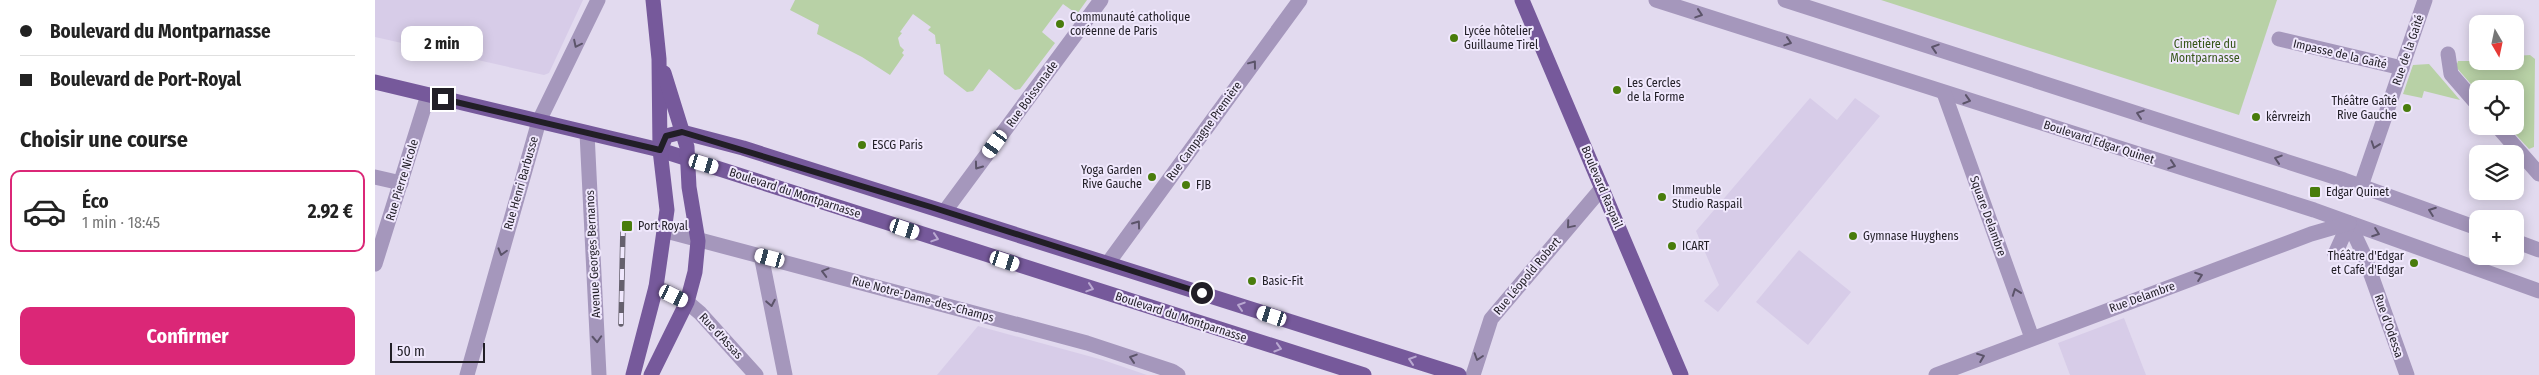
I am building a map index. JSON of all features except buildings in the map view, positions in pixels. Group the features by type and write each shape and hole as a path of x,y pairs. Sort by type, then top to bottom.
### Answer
{"main road":[{"path":"633,375 656,287 666,231 667,210 660,150 659,59 653,0"},
{"name":"Boulevard Raspail","path":"1522,0 1681,375"},
{"path":"651,375 687,302 695,272 698,241 689,187 689,160 659,59"},
{"name":"Boulevard du Montparnasse","path":"375,82 660,150 1364,375"},
{"path":"660,150 666,136 682,132 945,211 1459,375"}],"street":[{"name":"Rue Henri Barbusse","path":"467,375 539,121 598,0"},
{"name":"Rue Boissonade","path":"945,211 1101,0"},
{"name":"Rue Campagne Première","path":"1109,263 1300,0"},
{"name":"Boulevard Edgar Quinet","path":"1656,0 2349,223 2539,291"},
{"path":"1785,0 2361,186 2469,225"},
{"name":"Rue de la Gaîté","path":"2361,186 2425,0"},
{"name":"Impasse de la Gaîté","path":"2279,39 2401,68"},
{"path":"2447,54 2451,74 2469,95"},
{"name":"Square Delambre","path":"1944,93 2032,338"},
{"name":"Rue Pierre Nicole","path":"375,264 428,95"},
{"name":"Avenue Georges Bernanos","path":"587,133 599,375"},
{"path":"2505,135 2539,174"},
{"path":"375,177 401,183"},
{"name":"Rue Léopold Robert","path":"1473,375 1491,319 1602,188"},
{"path":"2335,254 2349,223"},
{"name":"Rue Delambre","path":"1936,375 2311,234 2349,223"},
{"name":"Rue d'Odessa","path":"2349,223 2364,255 2407,375"},
{"name":"Rue Notre-Dame-des-Champs","path":"666,231 1087,343 1172,370 1179,375"},
{"path":"2524,244 2539,250"},
{"path":"761,255 785,375"},
{"name":"Rue d'Assas","path":"656,287 687,302 700,313 756,375"}],"shaded area":[{"path":"375,0 583,0 549,73 544,75 375,37"},
{"path":"1810,98 1837,120 1855,98 1880,116 1718,312 1704,301 1719,285 1696,231"},
{"path":"1799,250 1851,292 1808,345 1756,302"},
{"path":"2124,318 2146,375 2070,375 2058,343"},
{"path":"978,326 1103,360 1147,375 937,375"}],"green space":[{"path":"795,0 1087,0 1077,14 1063,4 1042,32 1055,43 1020,89 1015,90 989,69 973,91 967,92 944,74 940,44 936,44 935,35 928,30 931,27 913,14 898,38 900,46 904,50 902,53 904,55 890,75 862,57 817,34 819,25 790,10"},
{"name":"Cimetière du Montparnasse","path":"1881,0 2277,0 2239,115"},
{"path":"2524,55 2530,55 2535,59 2534,147 2529,149 2516,135 2524,135 2524,80 2469,80 2469,82 2456,67 2458,61 2469,61 2469,70 2524,70"},
{"path":"2429,64 2460,100 2424,91 2422,98 2403,94 2413,65"}],"railway":[{"path":"621,324 623,226"}],"place":[{"name":"Communauté catholique coréenne de Paris","path":"1060,24"},
{"name":"Lycée hôtelier Guillaume Tirel","path":"1454,38"},
{"name":"Les Cercles de la Forme","path":"1617,90"},
{"name":"Théâtre Gaîté Rive Gauche","path":"2407,108"},
{"name":"kêrvreizh","path":"2256,117"},
{"name":"ESCG Paris","path":"862,145"},
{"name":"Yoga Garden Rive Gauche","path":"1152,177"},
{"name":"FJB","path":"1186,185"},
{"name":"Edgar Quinet","path":"2315,192"},
{"name":"Immeuble Studio Raspail","path":"1662,197"},
{"name":"Port Royal","path":"627,226"},
{"name":"Gymnase Huyghens","path":"1853,236"},
{"name":"ICART","path":"1672,246"},
{"name":"Théâtre d'Edgar et Café d'Edgar","path":"2414,263"},
{"name":"Basic-Fit","path":"1252,281"}],"route":[{"path":"443,99 660,150 666,136 682,132 743,148 1202,293"}]}
